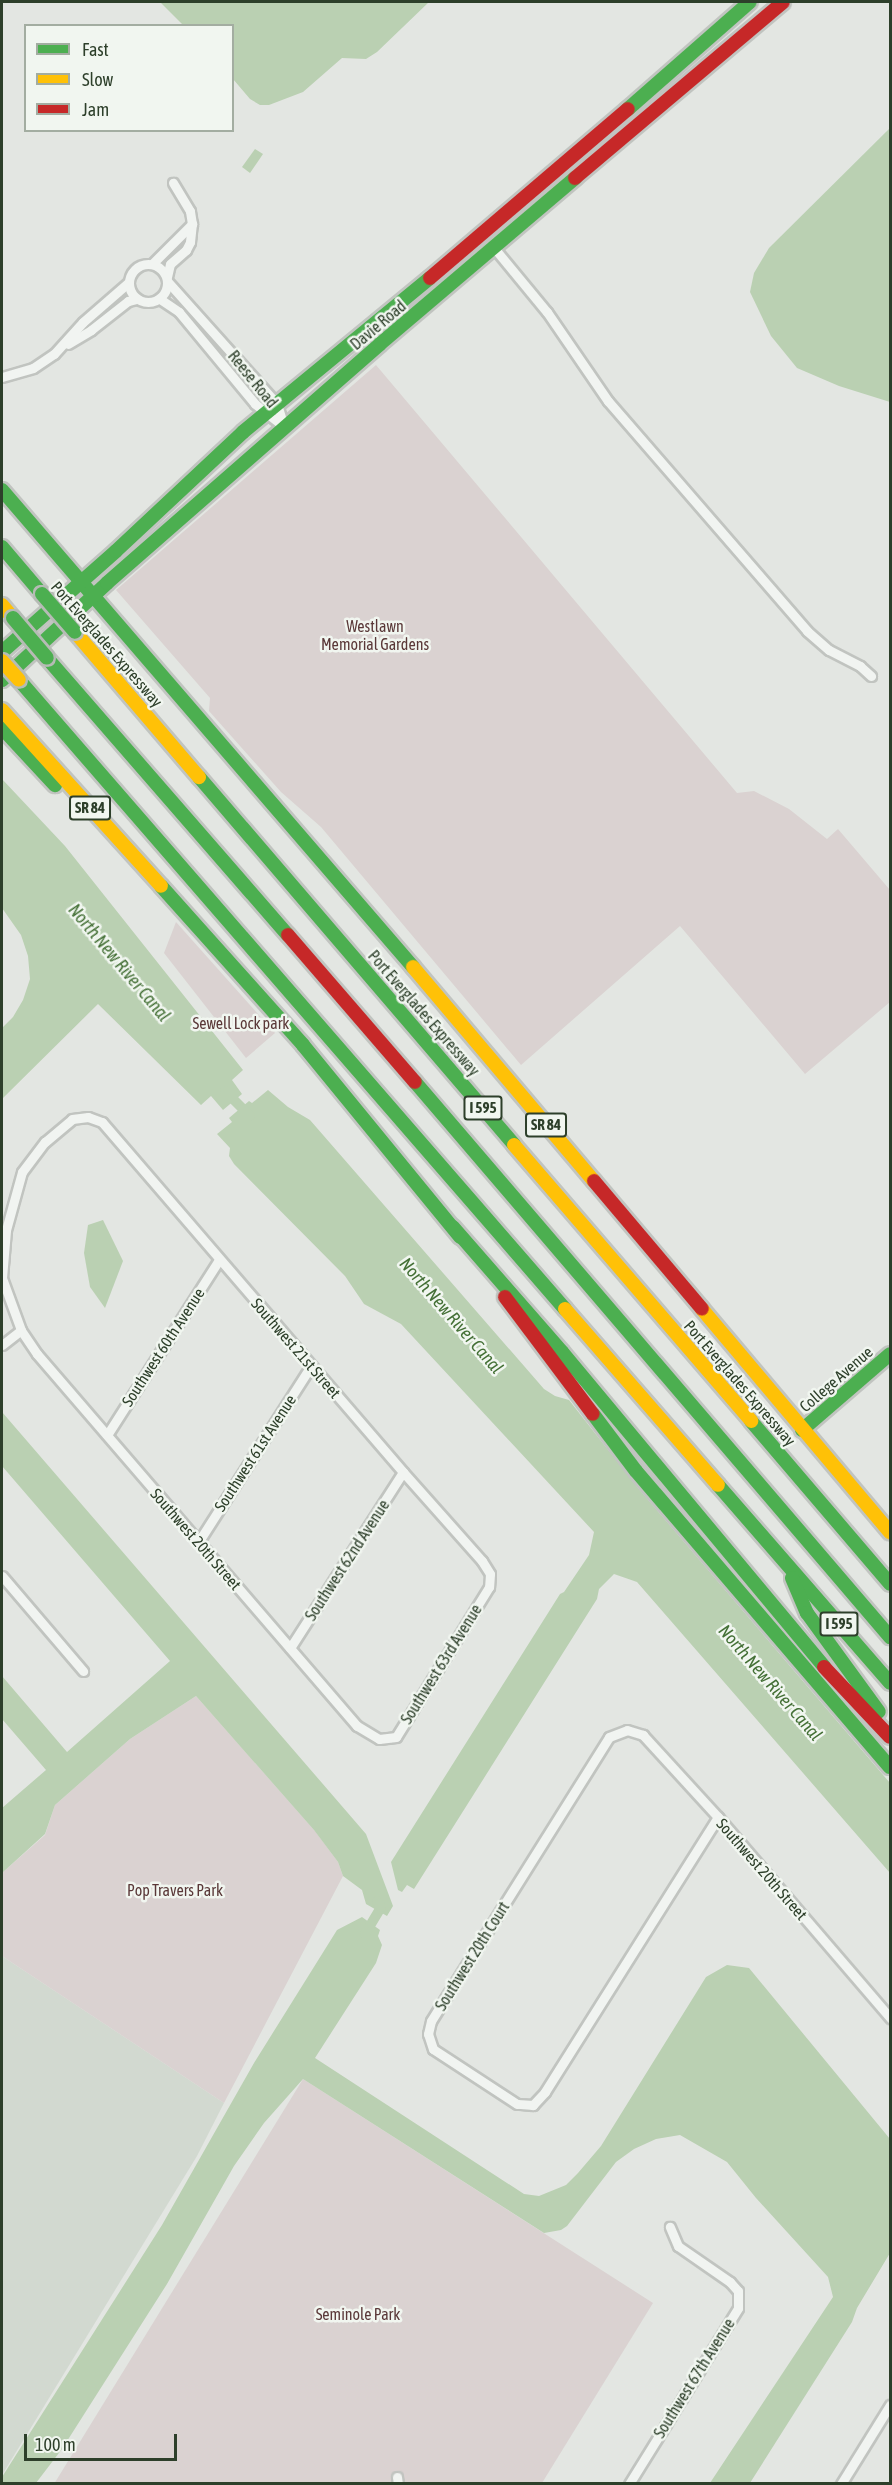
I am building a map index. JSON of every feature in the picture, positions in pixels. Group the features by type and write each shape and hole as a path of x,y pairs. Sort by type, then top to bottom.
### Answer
{"main road":[{"name":"Davie Road","path":"2,652 134,535 187,482 264,414 485,233 750,2"},
{"name":"Davie Road","path":"2,680 284,428 783,2"},
{"path":"739,12 753,28"},
{"name":"SR 84","path":"2,490 466,1029 802,1430 891,1532"},
{"name":"Port Everglades Expressway","path":"2,547 891,1584"},
{"path":"2,605 476,1152 891,1637"},
{"name":"I 595","path":"2,661 891,1683"},
{"name":"SR 84","path":"2,710 303,1045 453,1227 636,1471 891,1767"},
{"path":"2,728 102,834 179,907"},
{"path":"453,1227 570,1361 838,1683 891,1737"},
{"name":"College Avenue","path":"802,1430 891,1354"},
{"path":"787,1566 807,1613 891,1728"}],"street":[{"path":"2,376 33,368 91,330 128,301 137,299 148,303 160,299 166,291 170,264 186,250 190,242 192,224 190,211 173,183"},
{"path":"61,348 83,322 129,282 137,268 152,264 192,224"},
{"path":"495,249 547,312 608,401 807,631 829,650 860,666 871,676"},
{"path":"152,264 161,269 167,279"},
{"name":"Reese Road","path":"167,279 277,404 284,428"},
{"path":"129,282 131,291 137,299"},
{"name":"Reese Road","path":"160,299 179,312 264,414 284,428"},
{"name":"Southwest 20th Street","path":"102,1122 88,1117 72,1119 45,1142 22,1172 6,1230 2,1278 21,1330 37,1354 357,1726 379,1739"},
{"name":"Southwest 21st Street","path":"102,1122 219,1260 482,1561 490,1574"},
{"name":"Southwest 60th Avenue","path":"107,1435 219,1260"},
{"path":"2,1346 21,1330"},
{"name":"Southwest 61st Avenue","path":"199,1541 311,1366"},
{"name":"Southwest 62nd Avenue","path":"290,1648 403,1472"},
{"name":"Southwest 63rd Avenue","path":"379,1739 396,1737 489,1587 490,1574"},
{"path":"2,1576 82,1671"},
{"name":"Southwest 20th Street","path":"627,1730 643,1735 891,2018"},
{"name":"Southwest 20th Court","path":"627,1730 609,1737 431,2021 428,2034 433,2049 517,2104 533,2105 546,2092 717,1817"},
{"name":"Southwest 67th Avenue","path":"629,2484 738,2308 738,2291 730,2282 678,2247 670,2227"},
{"path":"842,2484 891,2405"}],"shaded area":[{"path":"2,1956 224,2103 197,2156 2,2475"}],"green space":[{"name":"Westlawn Memorial Gardens","path":"376,365 737,793 754,791 789,809 827,839 838,829 890,890 890,1002 805,1074 680,926 521,1065 321,827 281,792 209,711 210,698 116,590"},
{"name":"Sewell Lock park","path":"176,922 275,1033 246,1058 164,953"},
{"name":"Pop Travers Park","path":"196,1696 315,1831 338,1862 343,1876 224,2103 2,1956 2,1873 45,1835 55,1805 130,1739"},
{"name":"Seminole Park","path":"303,2079 653,2303 542,2483 54,2484"}],"water":[{"path":"160,2 429,2 377,52 366,59 342,58 303,92 269,105 260,105 250,99 234,80 234,24 182,24"},
{"path":"890,128 890,402 839,386 797,368 771,336 750,292 754,273 769,248"},
{"path":"255,149 263,154 250,173 242,167"},
{"path":"2,779 65,846 243,1070 232,1080 242,1094 223,1110 211,1096 201,1105 98,1004 2,1099 2,1028 13,1017 23,1000 30,979 28,956 21,935 2,908"},
{"path":"268,1090 288,1107 310,1120 544,1389 555,1396 569,1400 638,1488 890,1783 890,1873 637,1582 614,1574 599,1589 597,1599 414,1889 407,1885 402,1892 398,1890 391,1862 560,1594 564,1592 589,1555 594,1532 401,1324 364,1304 345,1276 234,1164 229,1156 230,1148 217,1134 232,1122 229,1118 249,1101 252,1103"},
{"path":"103,1220 123,1261 105,1308 90,1287 84,1253 88,1225"},
{"path":"2,1412 366,1834 393,1906 387,1916 366,1904 362,1890 343,1876 338,1862 314,1830 196,1696 130,1739 55,1805 45,1834 2,1873 2,1808 46,1770 2,1719 2,1676 67,1752 170,1661 2,1466"},
{"path":"362,1917 380,1930 378,1936 382,1945 376,1963 315,2058 524,2194 539,2196 566,2185 578,2173 601,2146 706,1977 727,1965 749,1968 890,2139 890,2253 857,2308 852,2322 750,2483 710,2483 833,2297 828,2277 756,2198 727,2162 680,2135 656,2139 634,2149 616,2162 567,2226 561,2230 544,2233 303,2079 264,2123 234,2166 167,2284 62,2449 36,2483 2,2483 2,2477 162,2225 254,2063 337,1930"}],"waterway":[{"name":"North New River Canal","path":"225,1091 250,1116"},
{"path":"365,1934 381,1907 377,1901"}],"traffic: fast":[{"path":"628,109 750,2"},
{"path":"2,680 107,583 380,344 575,178"},
{"path":"2,652 116,551 243,432 430,278"},
{"path":"2,490 413,967"},
{"path":"2,547 42,594"},
{"path":"42,594 75,632"},
{"path":"13,618 47,658"},
{"path":"47,658 288,935"},
{"path":"19,680 565,1309"},
{"path":"2,728 55,785"},
{"path":"199,777 514,1145"},
{"path":"161,886 303,1045 460,1237"},
{"path":"415,1082 890,1637"},
{"path":"453,1227 562,1352 824,1667"},
{"path":"802,1430 890,1354"},
{"path":"593,1414 636,1471 890,1767"},
{"path":"751,1421 890,1584"},
{"path":"718,1485 890,1683"},
{"path":"792,1578 807,1613 879,1712"}],"traffic: slow":[{"path":"2,605 13,618"},
{"path":"75,632 199,777"},
{"path":"2,661 19,680"},
{"path":"2,710 161,886"},
{"path":"413,967 594,1181"},
{"path":"514,1145 751,1421"},
{"path":"565,1309 718,1485"},
{"path":"702,1309 890,1532"}],"traffic: jam":[{"path":"575,178 783,2"},
{"path":"430,278 628,109"},
{"path":"288,935 415,1082"},
{"path":"594,1181 702,1309"},
{"path":"505,1297 593,1414"},
{"path":"824,1667 890,1737"}]}
